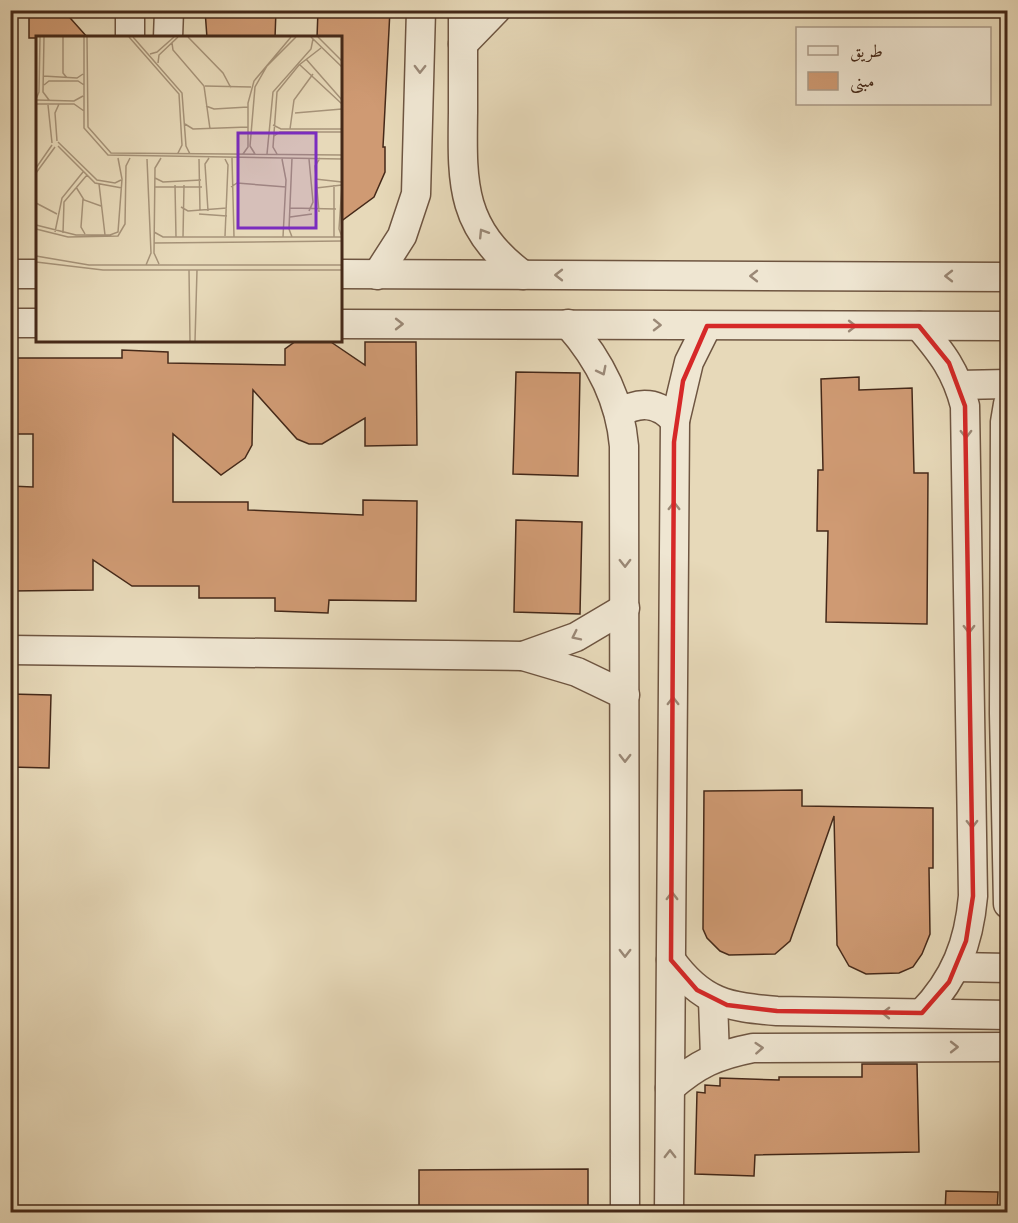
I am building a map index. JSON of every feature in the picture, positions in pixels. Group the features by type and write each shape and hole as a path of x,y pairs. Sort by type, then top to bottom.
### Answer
{"street":[{"path":"168,36 169,10"},
{"path":"377,274 402,236 410,216 418,178 421,10"},
{"path":"463,10 462,178 477,223 489,243 505,261 523,275"},
{"path":"463,44 495,10"},
{"path":"418,178 462,178"},
{"path":"10,274 36,274"},
{"path":"342,274 1008,277"},
{"path":"10,323 36,324"},
{"path":"342,324 1008,326"},
{"path":"568,324 597,361 619,414 624,446 625,1212"},
{"path":"669,1212 675,422 686,372 707,326"},
{"path":"919,326 949,363 959,385 966,427 973,896 966,941 956,968 949,982 922,1013"},
{"path":"959,385 1008,384"},
{"path":"619,414 636,405 646,404 663,409 675,422"},
{"path":"1008,404 1005,422 1008,904"},
{"path":"523,656 576,637 625,608"},
{"path":"10,650 523,656 577,672 625,695"},
{"path":"671,960 697,990 713,1000 740,1008 777,1011 1008,1015"},
{"path":"956,968 1008,968"},
{"path":"713,1000 715,1057"},
{"path":"670,1089 698,1065 715,1057 743,1050 772,1047 1008,1047"}],"highlighted area":[{"path":"707,326 919,326 949,363 965,406 973,896 966,941 949,982 922,1013 777,1011 727,1005 697,990 671,960 674,442 683,381"}],"building":[{"path":"29,10 63,10 86,36 36,36 36,38 29,38"},
{"path":"205,10 276,10 275,36 207,36"},
{"path":"318,10 390,10 383,147 385,147 385,172 374,197 342,221 342,36 317,36"},
{"path":"295,342 331,342 365,365 365,342 416,342 417,445 365,446 365,418 322,444 309,444 297,439 253,390 252,445 245,458 221,475 173,434 173,502 248,502 248,510 363,515 363,500 417,501 416,601 329,600 328,613 275,611 275,598 199,598 199,586 132,586 93,560 93,590 10,591 10,486 33,487 33,434 10,434 10,358 122,358 122,350 168,352 168,363 285,365 285,349"},
{"path":"516,372 580,373 578,476 513,474"},
{"path":"859,377 859,390 912,388 914,473 928,473 927,624 826,622 828,531 817,531 818,470 823,470 821,379"},
{"path":"516,520 582,522 580,614 514,612"},
{"path":"10,694 51,695 49,768 10,767"},
{"path":"802,790 802,806 933,808 933,868 929,868 930,934 922,954 913,967 899,973 866,974 849,966 837,945 834,816 790,941 775,954 729,955 720,951 707,938 703,929 704,791"},
{"path":"862,1064 917,1064 919,1152 755,1155 754,1176 695,1174 697,1092 705,1093 705,1085 720,1086 720,1078 779,1080 779,1077 862,1077"},
{"path":"588,1169 588,1212 419,1212 419,1170"},
{"path":"946,1191 998,1192 997,1212 945,1212"}]}
